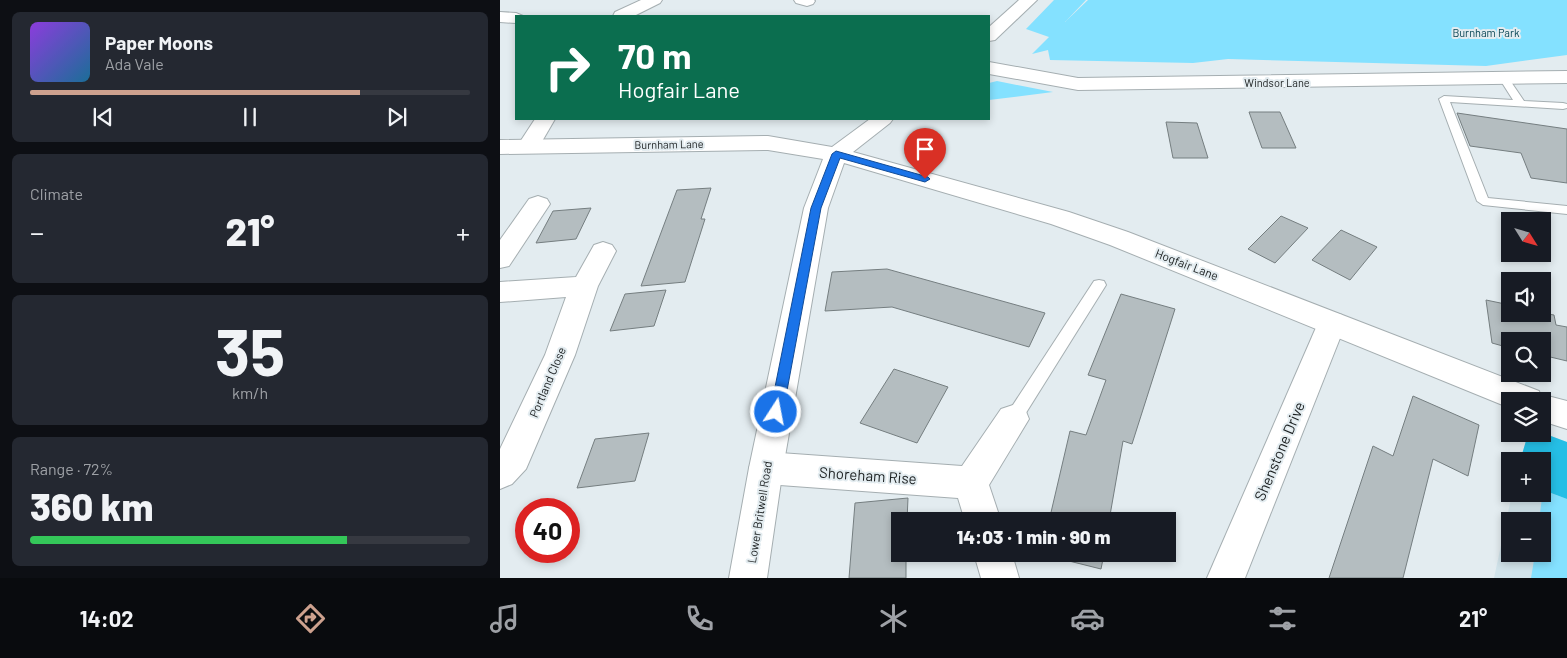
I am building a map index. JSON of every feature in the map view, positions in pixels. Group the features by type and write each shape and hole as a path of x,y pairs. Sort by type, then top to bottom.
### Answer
{"street":[{"path":"623,15 654,0"},
{"path":"990,35 1029,0"},
{"path":"500,16 515,18"},
{"name":"Windsor Lane","path":"990,68 1053,82 1078,84 1567,77"},
{"path":"529,145 544,120"},
{"path":"836,154 882,120"},
{"name":"Burnham Lane","path":"500,147 529,145 768,143 836,154"},
{"name":"Hogfair Lane","path":"836,154 1097,230 1224,278 1462,377 1503,392"},
{"name":"Lower Britwell Road","path":"748,578 766,468 816,208 836,154"},
{"path":"500,259 538,204"},
{"name":"Portland Close","path":"500,473 514,458 560,355 584,286 603,252"},
{"path":"500,292 584,286"},
{"name":"Shenstone Drive","path":"1226,578 1332,323"},
{"path":"1551,410 1567,415"},
{"path":"980,512 971,483 1013,419"},
{"name":"Shoreham Rise","path":"766,468 971,483"},
{"path":"995,562 1000,578"}],"lane":[{"path":"1504,78 1520,103"},
{"path":"1563,106 1444,99 1483,201 1567,210"},
{"path":"1013,419 1099,285"}],"shaded area":[{"path":"1551,436 1567,442 1567,578 1494,578 1501,545 1501,562 1551,562 1551,512 1508,512 1510,502 1551,502 1551,452 1523,452 1526,442 1551,442"},
{"path":"1551,436 1567,442 1567,499 1551,493 1551,452 1523,452 1526,442 1551,442"}],"green space":[{"name":"Burnham Park","path":"1054,0 1086,0 1065,22 1088,0 1567,0 1567,55 1486,66 1228,59 1193,63 1050,60 1048,50 1032,54 1049,37 1026,29"},
{"path":"997,81 1053,92 990,100 990,83"},
{"path":"1551,493 1567,499 1567,578 1531,578 1534,562 1551,562 1551,512 1540,512 1541,502 1551,502"}],"building":[{"path":"1249,112 1280,112 1296,148 1262,148"},
{"path":"1457,113 1567,129 1567,183 1531,178 1521,153 1470,146"},
{"path":"1166,122 1197,123 1208,158 1173,158"},
{"path":"711,188 701,219 705,219 685,282 641,286 677,190"},
{"path":"591,208 576,239 536,243 553,211"},
{"path":"1281,216 1308,228 1275,263 1248,249"},
{"path":"1341,230 1377,247 1350,280 1312,260"},
{"path":"887,269 1045,313 1029,347 892,307 825,311 832,272"},
{"path":"666,290 654,326 610,331 625,294"},
{"path":"1121,294 1175,309 1132,444 1123,441 1111,512 1051,512 1070,431 1086,435 1106,380 1088,375"},
{"path":"1486,300 1501,303 1501,322 1551,322 1551,314 1554,315 1556,325 1567,327 1567,361 1551,357 1551,332 1501,332 1501,346 1492,343"},
{"path":"894,369 948,387 917,443 860,423"},
{"path":"1413,396 1479,425 1468,476 1433,459 1403,578 1329,578 1373,446 1393,456"},
{"path":"649,433 635,481 577,488 595,439"},
{"path":"908,498 907,512 891,512 891,562 906,562 906,578 849,578 855,503"},
{"path":"1073,562 1102,562 1101,569"}],"route":[{"path":"776,412 816,208 836,154 925,179"}]}
